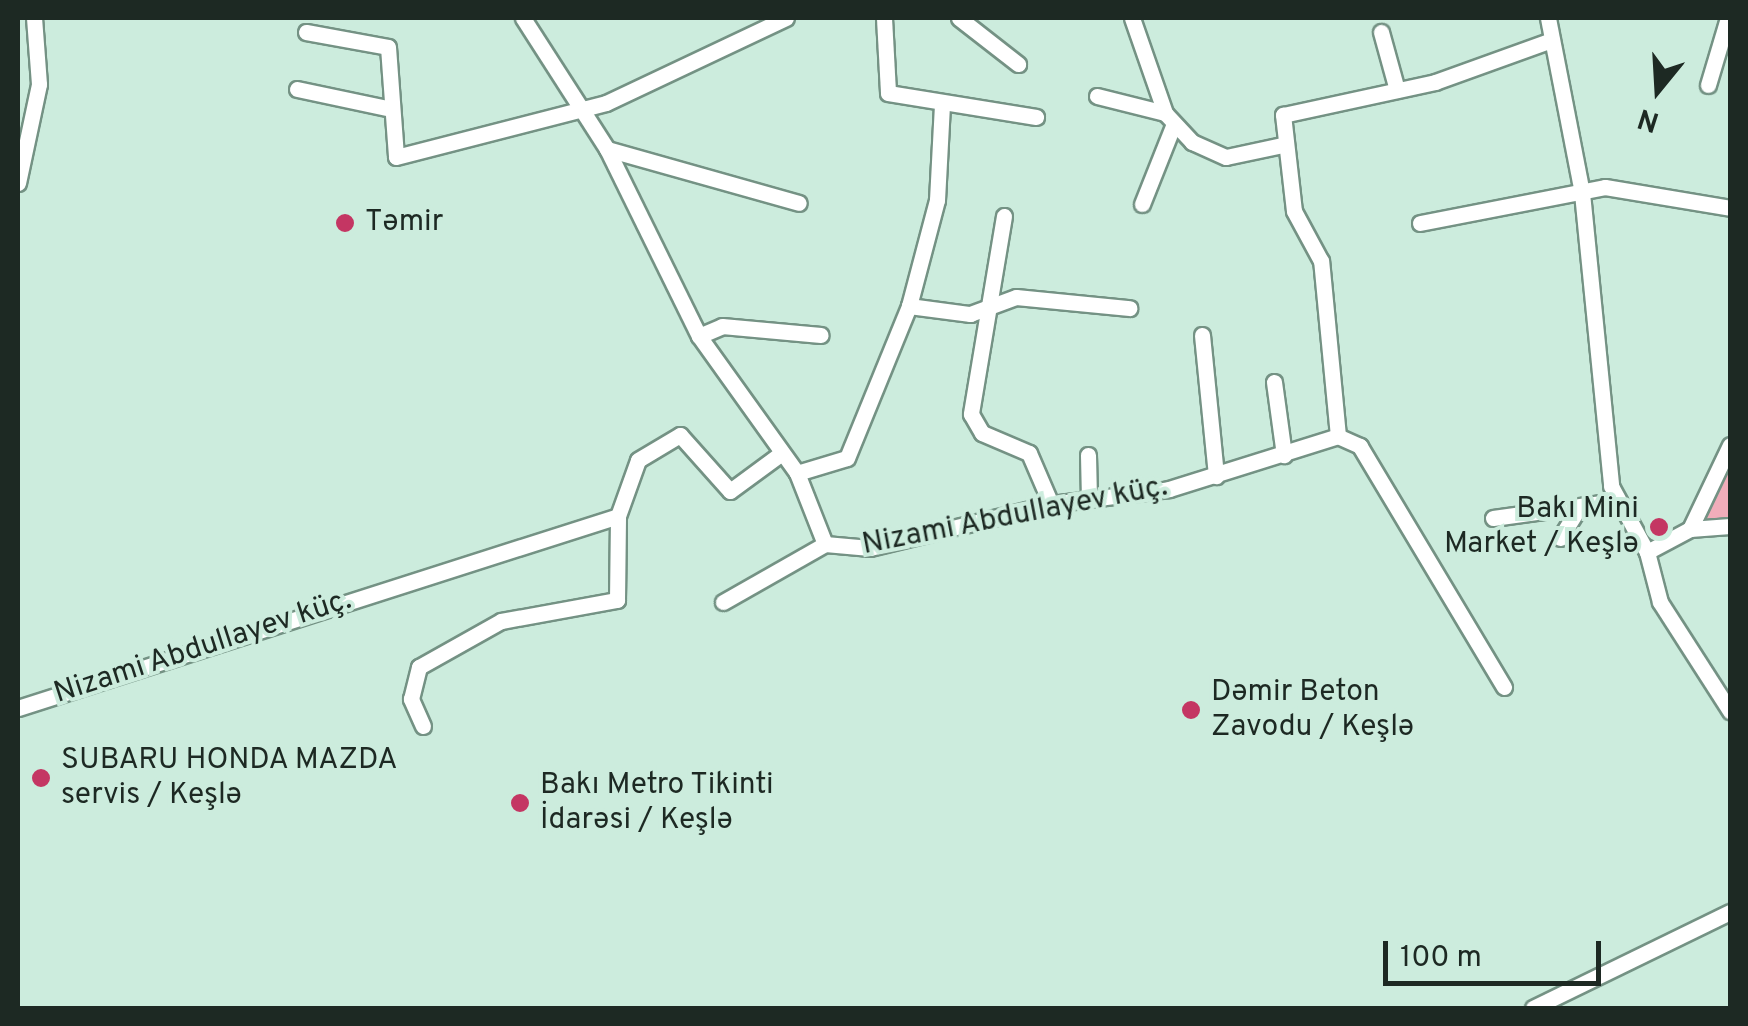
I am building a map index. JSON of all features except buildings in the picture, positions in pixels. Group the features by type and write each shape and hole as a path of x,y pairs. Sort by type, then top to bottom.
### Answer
{"street":[{"path":"18,182 39,84 34,18"},
{"name":"Nizami Abdullayev küç.","path":"523,18 606,149 700,336 779,455 797,473 825,544 870,548 1050,504 1216,476 1338,436"},
{"path":"306,32 388,47 396,156 582,110 786,18"},
{"path":"884,18 885,91 942,104 1036,117"},
{"path":"959,18 1018,64"},
{"path":"1132,18 1169,119 1142,204"},
{"path":"1548,18 1582,193 1616,501 1648,552 1660,602 1730,711"},
{"path":"1708,84 1728,18"},
{"path":"1381,32 1397,90"},
{"path":"1504,687 1360,446 1338,436 1321,261 1294,210 1282,145 1290,108 1397,90 1550,41"},
{"path":"297,89 390,109"},
{"path":"1098,96 1169,119 1226,157 1282,145"},
{"path":"797,473 847,458 909,306 937,200 942,104"},
{"path":"606,149 799,203"},
{"path":"1420,222 1582,193 1652,190 1730,208"},
{"path":"1004,216 987,308 974,425 1029,453 1050,504"},
{"path":"909,306 987,308 1016,296 1129,308"},
{"path":"700,336 722,326 821,335"},
{"path":"1202,334 1216,476"},
{"path":"1274,382 1284,455"},
{"path":"423,726 411,699 419,667 511,618 611,606 618,516 638,460 672,435 730,491 779,455"},
{"path":"1690,529 1730,445"},
{"path":"1088,455 1089,498"},
{"path":"1493,518 1616,501"},
{"path":"1560,538 1579,508"},
{"name":"Nizami Abdullayev küç.","path":"18,708 618,516"},
{"path":"1648,552 1690,529 1730,526"},
{"path":"723,602 825,544"},
{"path":"1533,1008 1730,912"}],"shaded area":[{"path":"1730,461 1730,520 1706,521 1717,480"}],"place":[{"name":"Təmir","path":"345,223"},
{"name":"Bakı Mini Market / Keşlə","path":"1659,527"},
{"name":"Dəmir Beton Zavodu / Keşlə","path":"1191,710"},
{"name":"SUBARU HONDA MAZDA servis / Keşlə","path":"41,778"},
{"name":"Bakı Metro Tikinti İdarəsi / Keşlə","path":"520,803"}]}
